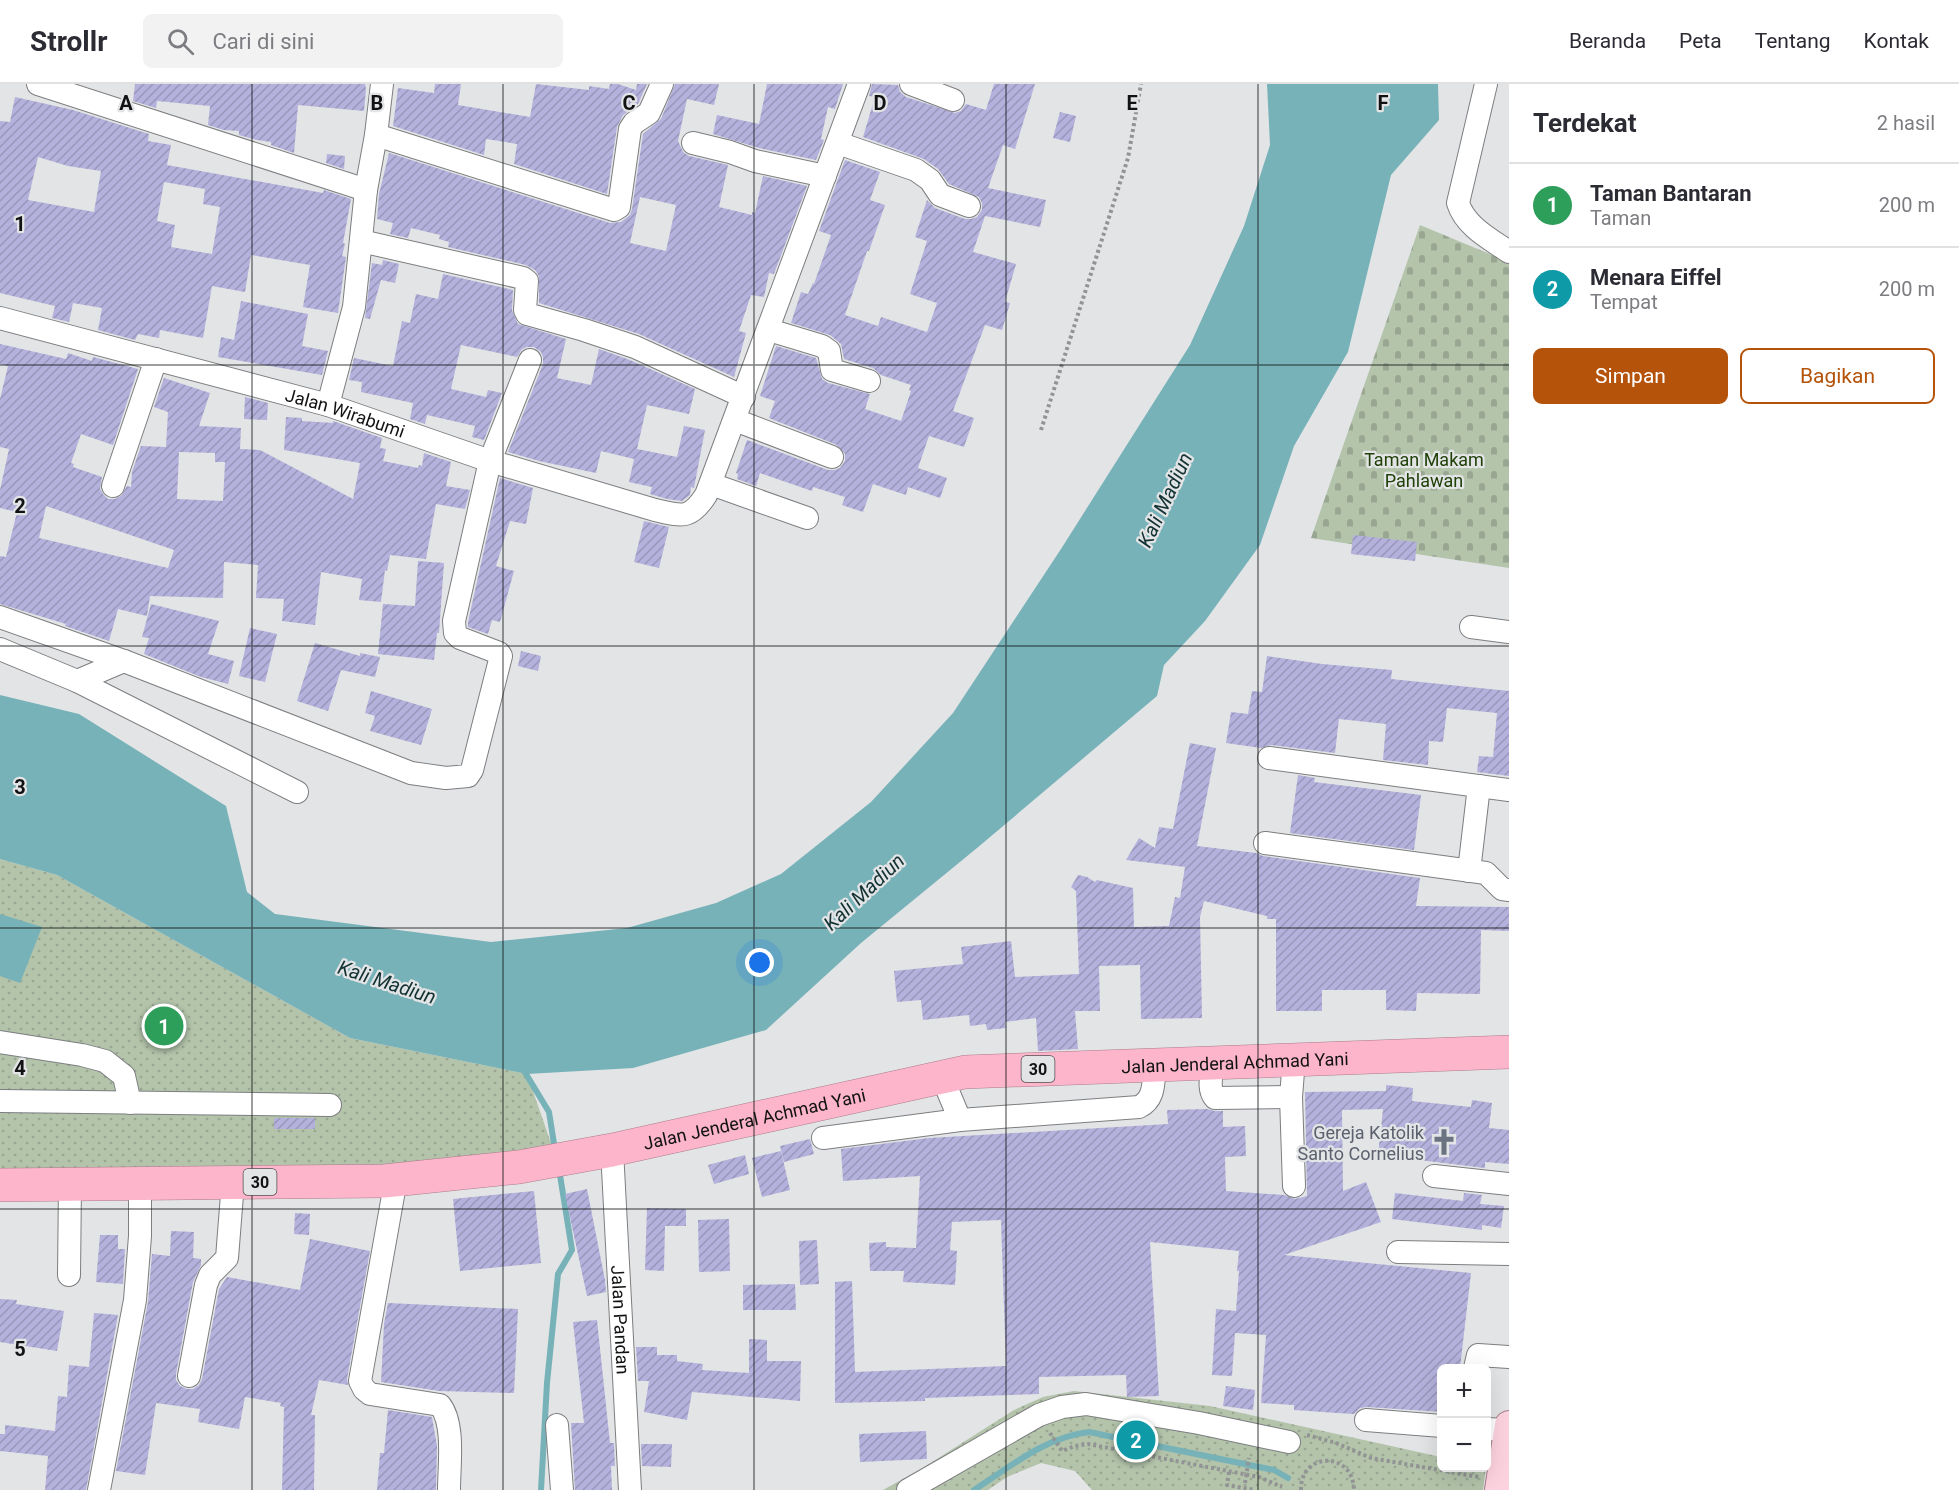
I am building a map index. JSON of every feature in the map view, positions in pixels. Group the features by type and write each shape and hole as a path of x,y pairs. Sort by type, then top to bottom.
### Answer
{"highway":[{"name":"Jalan Jenderal Achmad Yani","path":"0,1185 396,1179 519,1167 965,1072 1509,1052"}],"main road":[{"path":"1503,1484 1509,1425"}],"street":[{"path":"38,84 366,190"},
{"path":"328,405 354,307 366,190 382,84"},
{"path":"376,135 614,210 620,207 630,129 634,123 649,113 662,84"},
{"path":"807,518 711,484 859,84"},
{"path":"910,84 952,100"},
{"path":"1486,84 1458,203 1460,212 1467,220 1509,252"},
{"path":"693,143 730,152 754,161 825,176"},
{"path":"838,143 916,170 930,180 940,195 969,206"},
{"path":"361,241 523,278 527,281 525,310 527,314 635,347 744,397"},
{"name":"Jalan Wirabumi","path":"0,318 328,405 490,461 655,510 688,515 698,507 711,484"},
{"path":"769,330 822,346 829,351 832,370 869,381"},
{"path":"113,486 156,359"},
{"path":"0,617 124,661 411,773 446,778 468,776 472,770 501,656 499,653 460,638 455,633 454,621 490,461 530,360"},
{"path":"735,420 832,457"},
{"path":"1471,627 1509,632"},
{"path":"0,649 77,681 297,792"},
{"path":"77,681 124,661"},
{"path":"1269,758 1509,790"},
{"path":"1469,871 1479,786"},
{"path":"1265,843 1486,873 1502,889 1509,890"},
{"path":"0,1042 82,1055 105,1061 124,1076 130,1103"},
{"path":"1294,1059 1291,1097 1294,1186"},
{"path":"1213,1062 1211,1088 1215,1098 1291,1097"},
{"path":"823,1138 960,1120 1139,1107 1146,1104 1152,1096 1155,1064"},
{"path":"942,1077 960,1120"},
{"path":"0,1101 330,1105"},
{"name":"Jalan Pandan","path":"602,1151 630,1490"},
{"path":"1434,1176 1509,1184"},
{"path":"396,1179 360,1381 370,1394 440,1405 445,1411 449,1425 449,1490"},
{"path":"189,1376 206,1285 210,1275 227,1258 233,1182"},
{"path":"99,1490 135,1300 140,1236 140,1183"},
{"path":"69,1275 70,1184"},
{"path":"1398,1252 1509,1254"},
{"path":"1476,1364 1478,1355 1509,1357"},
{"path":"908,1490 1039,1415 1070,1406 1086,1404 1297,1438"},
{"path":"1366,1420 1437,1426"},
{"path":"557,1425 562,1490"},
{"path":"1491,1429 1509,1430"}],"path":[{"path":"1041,430 1128,158 1142,84"},
{"path":"1056,1427 1050,1432 1062,1451 1088,1444 1259,1478 1282,1487"},
{"path":"1297,1438 1336,1443 1371,1458 1503,1484"},
{"path":"1244,1487 1249,1458"},
{"path":"1301,1490 1300,1481 1307,1469 1319,1461 1334,1461 1346,1467 1354,1479 1354,1490"},
{"path":"1229,1472 1227,1485 1255,1490"}],"green space":[{"name":"Taman Makam Pahlawan","path":"1420,225 1509,262 1509,568 1311,538"},
{"path":"0,859 57,875 350,1038 527,1074 552,1146 412,1166 0,1169"},
{"path":"1074,1391 1210,1406 1437,1456 1437,1472 1485,1472 1483,1490 1092,1490 1075,1471 1041,1463 1007,1477 988,1490 883,1490 921,1469 1014,1410 1043,1397"}],"water":[{"name":"Kali Madiun","path":"1267,84 1438,84 1439,120 1391,175 1348,352 1294,446 1260,545 1205,621 1164,665 1157,696 861,943 766,1030 633,1068 527,1074 350,1038 57,875 0,859 0,695 79,714 226,806 247,892 275,914 491,942 627,928 716,903 781,874 871,802 953,713 1061,549 1190,345 1244,226 1270,145"},
{"path":"0,914 42,927 20,983 0,976"}],"building":[{"path":"135,84 365,84 366,89 364,111 298,105 294,153 271,145 271,142 239,135 239,131 224,130 208,125 210,106 157,101 156,108 133,101"},
{"path":"435,84 461,84 458,105 530,117 536,84 589,90 589,86 609,89 610,84 618,84 636,90 637,84 647,84 638,104 623,115 617,127 607,194 514,164 517,144 486,139 484,155 393,126 398,88 434,93"},
{"path":"675,84 719,84 714,105 687,99 678,141 683,152 689,156 728,165 719,207 752,215 752,212 755,213 763,176 807,186 774,274 769,273 764,297 751,295 739,331 746,333 734,377 639,334 539,303 539,276 535,270 526,265 448,247 449,242 439,239 440,235 411,228 408,238 390,234 393,223 377,219 379,194 389,153 610,223 621,222 630,215 632,209 643,134 661,119","holes":["640,197 676,205 666,251 630,243"]},
{"path":"767,84 843,84 835,109 828,107 821,139 824,140 816,160 759,148 713,134 717,115 759,124"},
{"path":"872,84 898,85 900,92 906,97 955,113 961,111 966,104 986,110 994,84 1035,84 1015,149 1003,145 988,188 1046,200 1040,227 985,216 973,252 1016,264 1005,302 1010,303 1002,330 985,325 953,411 974,418 964,447 929,436 918,468 947,478 940,498 908,487 906,495 873,484 863,512 842,505 845,497 813,487 812,491 760,473 756,486 737,479 738,474 736,473 747,440 828,470 840,468 845,461 845,454 837,445 769,418 775,401 760,396 776,346 816,358 822,379 828,383 870,394 865,409 901,421 911,385 881,375 873,368 844,359 841,344 830,335 791,323 801,292 808,294 814,284 831,235 819,231 845,160 880,172 870,200 885,205 845,315 878,326 881,317 927,332 937,303 910,294 927,241 915,237 927,200 935,208 965,219 977,217 982,210 979,197 949,184 938,169 924,159 863,137 875,97 869,96"},
{"path":"15,97 73,110 149,134 148,141 171,145 167,165 323,193 324,190 351,199 343,243 345,244 342,256 346,257 338,313 303,307 310,265 251,255 245,292 212,286 203,338 160,330 159,338 138,334 135,340 98,330 102,308 73,303 69,322 52,318 55,306 0,293 0,121 10,122","holes":["38,157 68,166 101,171 94,212 28,200","164,182 205,189 203,204 220,207 212,254 171,247 175,225 157,221"]},
{"path":"1060,112 1076,116 1070,142 1053,138"},
{"path":"327,154 345,156 344,169 326,163"},
{"path":"383,260 399,264 395,283 381,280 370,319 365,318 372,263 382,265"},
{"path":"443,274 513,290 512,310 518,324 566,339 557,378 591,385 599,349 695,389 689,414 647,405 637,449 677,457 684,426 705,430 694,488 691,487 690,495 682,501 650,494 652,487 629,482 634,459 601,451 596,473 508,452 543,364 541,352 534,347 522,349 517,357 461,345 451,389 486,397 488,390 502,393 484,440 472,437 475,426 427,415 425,424 410,419 413,403 361,392 362,382 349,380 354,358 393,366 402,321 410,323 416,294 438,299"},
{"path":"241,301 308,314 302,346 328,351 322,375 218,357 221,337 234,340"},
{"path":"0,344 66,359 68,353 92,361 93,357 138,369 113,445 81,434 71,463 74,464 73,467 102,477 100,489 108,499 121,496 127,486 131,487 132,472 141,446 166,447 168,412 154,407 164,378 210,393 199,426 241,428 240,449 260,450 353,499 360,463 284,450 286,417 302,418 302,421 333,423 333,421 382,438 380,448 386,449 383,461 418,468 419,465 422,466 424,453 451,462 446,486 470,490 465,509 436,504 426,559 390,555 387,571 385,570 381,602 359,600 362,579 321,572 315,625 282,621 284,599 256,598 258,565 224,562 223,598 150,596 147,616 118,609 109,641 65,626 66,624 0,604 0,556 6,557 17,512 0,508 0,490 9,449 0,447 0,399 8,366 0,364","holes":["179,452 215,453 215,462 225,462 223,501 177,499","46,506 174,550 168,568 39,538"]},
{"path":"245,397 268,403 267,420 244,419"},
{"path":"500,478 533,488 526,524 510,521 496,566 514,571 500,622 492,620 488,634 468,627 468,622"},
{"path":"644,521 669,527 659,568 634,562"},
{"path":"1353,535 1417,542 1415,561 1351,554"},
{"path":"418,561 444,563 439,633 437,633 434,660 378,654 383,604 415,606"},
{"path":"151,604 219,621 208,654 234,661 228,684 201,677 144,654 149,638 142,637"},
{"path":"250,628 277,634 265,682 239,676"},
{"path":"315,643 360,656 360,653 380,657 375,677 341,670 328,711 297,701"},
{"path":"521,651 541,656 538,671 518,666"},
{"path":"1267,656 1322,664 1392,670 1391,679 1509,691 1509,776 1477,772 1479,756 1493,757 1497,713 1447,708 1443,742 1429,741 1428,765 1383,760 1386,724 1339,719 1335,753 1271,745 1261,748 1226,743 1231,712 1248,714 1252,691 1262,692"},
{"path":"371,691 432,709 421,745 370,731 375,716 365,713"},
{"path":"1190,743 1216,748 1197,846 1420,878 1416,906 1509,907 1509,931 1481,930 1480,994 1417,993 1416,1011 1386,1010 1386,990 1322,990 1322,1011 1276,1011 1276,919 1267,919 1267,916 1204,901 1200,917 1202,1018 1141,1019 1140,965 1099,966 1100,1011 1075,1011 1078,1049 1038,1051 1036,1018 1005,1022 1006,1028 987,1030 986,1024 970,1026 969,1015 923,1020 921,1000 897,1002 894,971 963,964 961,947 1011,941 1015,977 1079,974 1076,891 1071,887 1078,875 1095,882 1097,880 1133,888 1134,927 1169,926 1175,897 1180,898 1185,867 1126,860 1139,838 1155,848 1159,827 1173,829"},
{"path":"1298,775 1315,778 1314,782 1421,795 1414,850 1290,833"},
{"path":"1386,1085 1413,1088 1412,1101 1471,1107 1472,1100 1492,1103 1489,1128 1509,1130 1509,1164 1485,1162 1485,1168 1378,1155 1383,1109 1342,1110 1343,1191 1366,1182 1381,1222 1284,1255 1471,1273 1460,1364 1437,1364 1437,1412 1367,1407 1360,1408 1354,1414 1294,1410 1294,1405 1261,1403 1266,1335 1235,1333 1232,1376 1212,1375 1216,1309 1236,1311 1239,1251 1150,1242 1159,1396 1127,1397 1126,1375 1039,1377 1039,1394 925,1398 925,1401 835,1403 835,1282 852,1281 855,1372 1006,1366 1001,1220 952,1222 950,1250 957,1251 955,1285 903,1282 904,1271 870,1271 869,1243 886,1242 886,1247 916,1248 920,1176 843,1181 841,1149 929,1138 1168,1124 1167,1110 1207,1109 1223,1111 1223,1127 1245,1126 1246,1156 1225,1157 1226,1191 1284,1195 1295,1199 1307,1196 1305,1092 1386,1091"},
{"path":"274,1118 315,1118 315,1129 274,1129"},
{"path":"810,1139 814,1154 784,1162 780,1146"},
{"path":"781,1151 790,1190 762,1197 752,1158"},
{"path":"745,1155 749,1174 714,1184 708,1165"},
{"path":"587,1189 606,1292 587,1296 565,1194"},
{"path":"534,1191 541,1263 460,1271 453,1199"},
{"path":"1395,1193 1463,1201 1464,1193 1482,1195 1480,1204 1504,1206 1501,1228 1482,1225 1482,1230 1392,1219"},
{"path":"647,1208 686,1209 686,1226 665,1226 664,1271 645,1270"},
{"path":"295,1213 310,1214 309,1235 294,1234"},
{"path":"729,1219 730,1271 699,1272 698,1220"},
{"path":"171,1231 194,1232 193,1258 201,1259 201,1265 193,1282 176,1374 176,1380 180,1386 187,1389 193,1389 199,1385 202,1379 219,1289 227,1277 300,1290 310,1239 370,1251 347,1379 348,1385 319,1380 311,1415 315,1415 314,1490 282,1490 284,1407 280,1406 281,1403 245,1397 239,1429 198,1422 200,1409 156,1403 145,1475 116,1471 148,1302 152,1254 170,1256"},
{"path":"100,1235 118,1235 118,1249 125,1249 123,1284 96,1282"},
{"path":"817,1240 819,1284 800,1285 799,1241"},
{"path":"795,1284 796,1310 743,1310 743,1285"},
{"path":"0,1299 17,1300 16,1304 64,1311 57,1351 0,1342"},
{"path":"388,1303 518,1309 514,1393 439,1391 381,1382 384,1324"},
{"path":"94,1313 118,1315 86,1490 45,1490 48,1456 0,1451 0,1434 5,1434 5,1425 55,1431 58,1396 67,1397 69,1365 89,1367"},
{"path":"597,1320 610,1443 614,1443 615,1466 611,1466 612,1490 575,1490 571,1423 584,1423 573,1322"},
{"path":"749,1339 767,1340 767,1361 801,1361 800,1401 692,1392 687,1420 644,1412 649,1381 638,1381 636,1347 657,1347 657,1355 677,1355 677,1361 703,1364 702,1370 749,1373"},
{"path":"1226,1386 1255,1390 1253,1410 1223,1406"},
{"path":"388,1410 432,1417 437,1446 436,1490 377,1490 380,1453 384,1453"},
{"path":"926,1431 927,1459 860,1462 859,1434"},
{"path":"641,1444 672,1444 671,1467 642,1466"}],"waterway":[{"path":"523,1069 549,1112 555,1150"},
{"path":"541,1490 547,1383 558,1274 572,1250 559,1169"},
{"path":"974,1490 1043,1446 1089,1432 1274,1470 1288,1478"}],"place":[{"name":"Taman Bantaran","path":"164,1026"},
{"name":"Gereja Katolik Santo Cornelius","path":"1444,1142"},
{"name":"Menara Eiffel","path":"1136,1440"}]}
